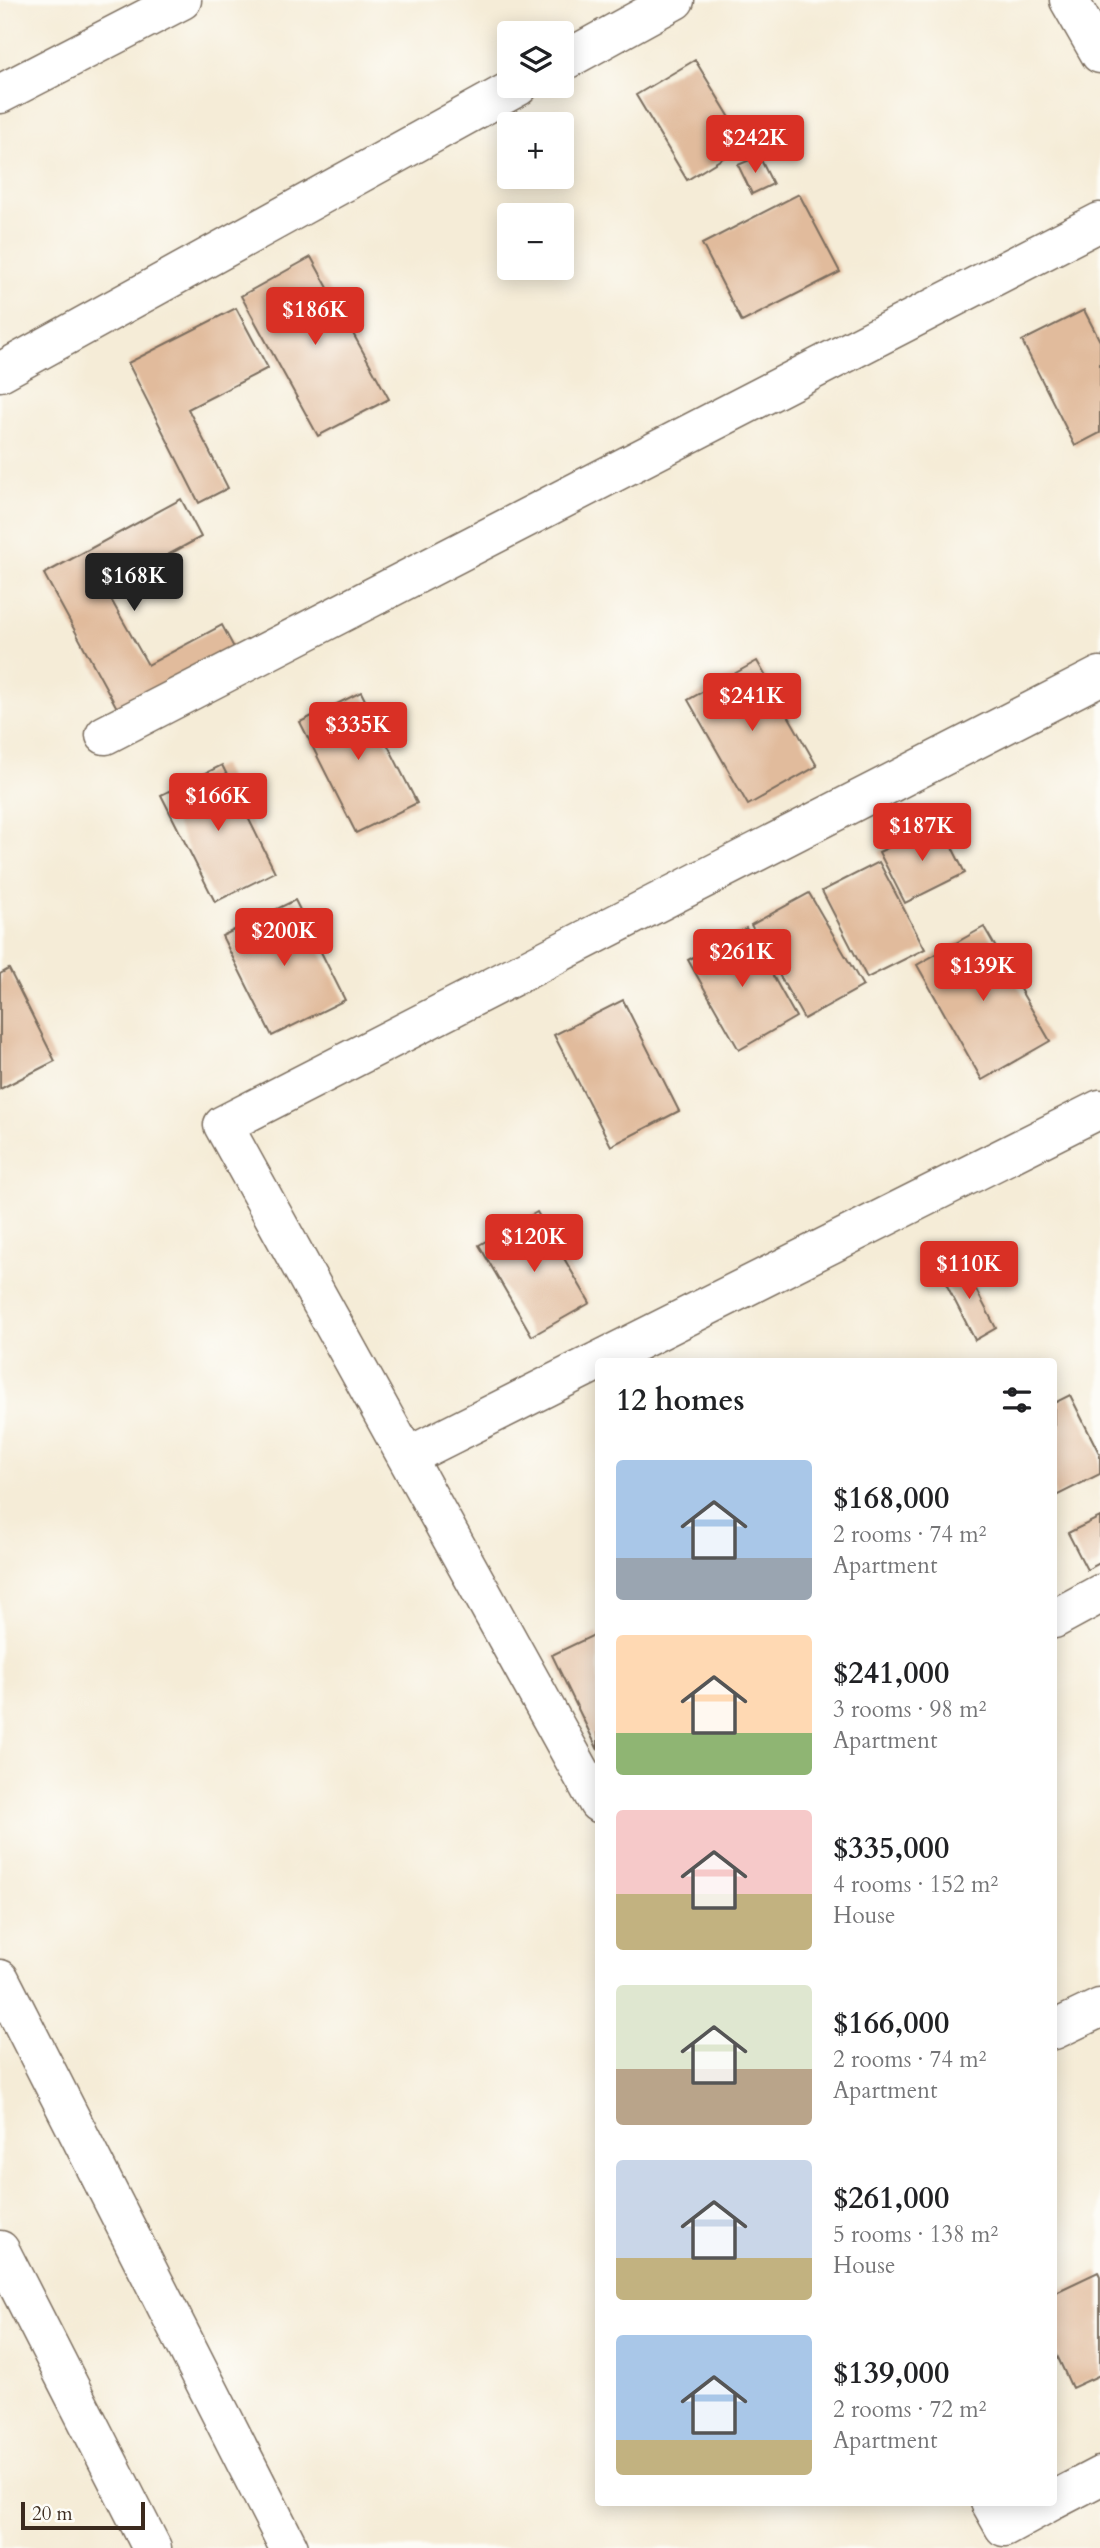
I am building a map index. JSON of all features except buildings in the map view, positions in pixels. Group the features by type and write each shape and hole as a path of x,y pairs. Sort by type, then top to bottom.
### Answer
{"street":[{"path":"0,94 182,0"},
{"path":"574,55 675,0"},
{"path":"1069,0 1100,54"},
{"path":"0,372 497,98"},
{"path":"104,735 1100,222"},
{"path":"595,1798 223,1125 1100,676"},
{"path":"604,1358 1100,1109"},
{"path":"407,1457 595,1363"},
{"path":"1057,1617 1100,1594"},
{"path":"0,1979 289,2548"},
{"path":"1057,2029 1100,2008"},
{"path":"0,2250 152,2548"},
{"path":"1057,2498 1100,2476"},
{"path":"998,2526 1041,2506"}]}
